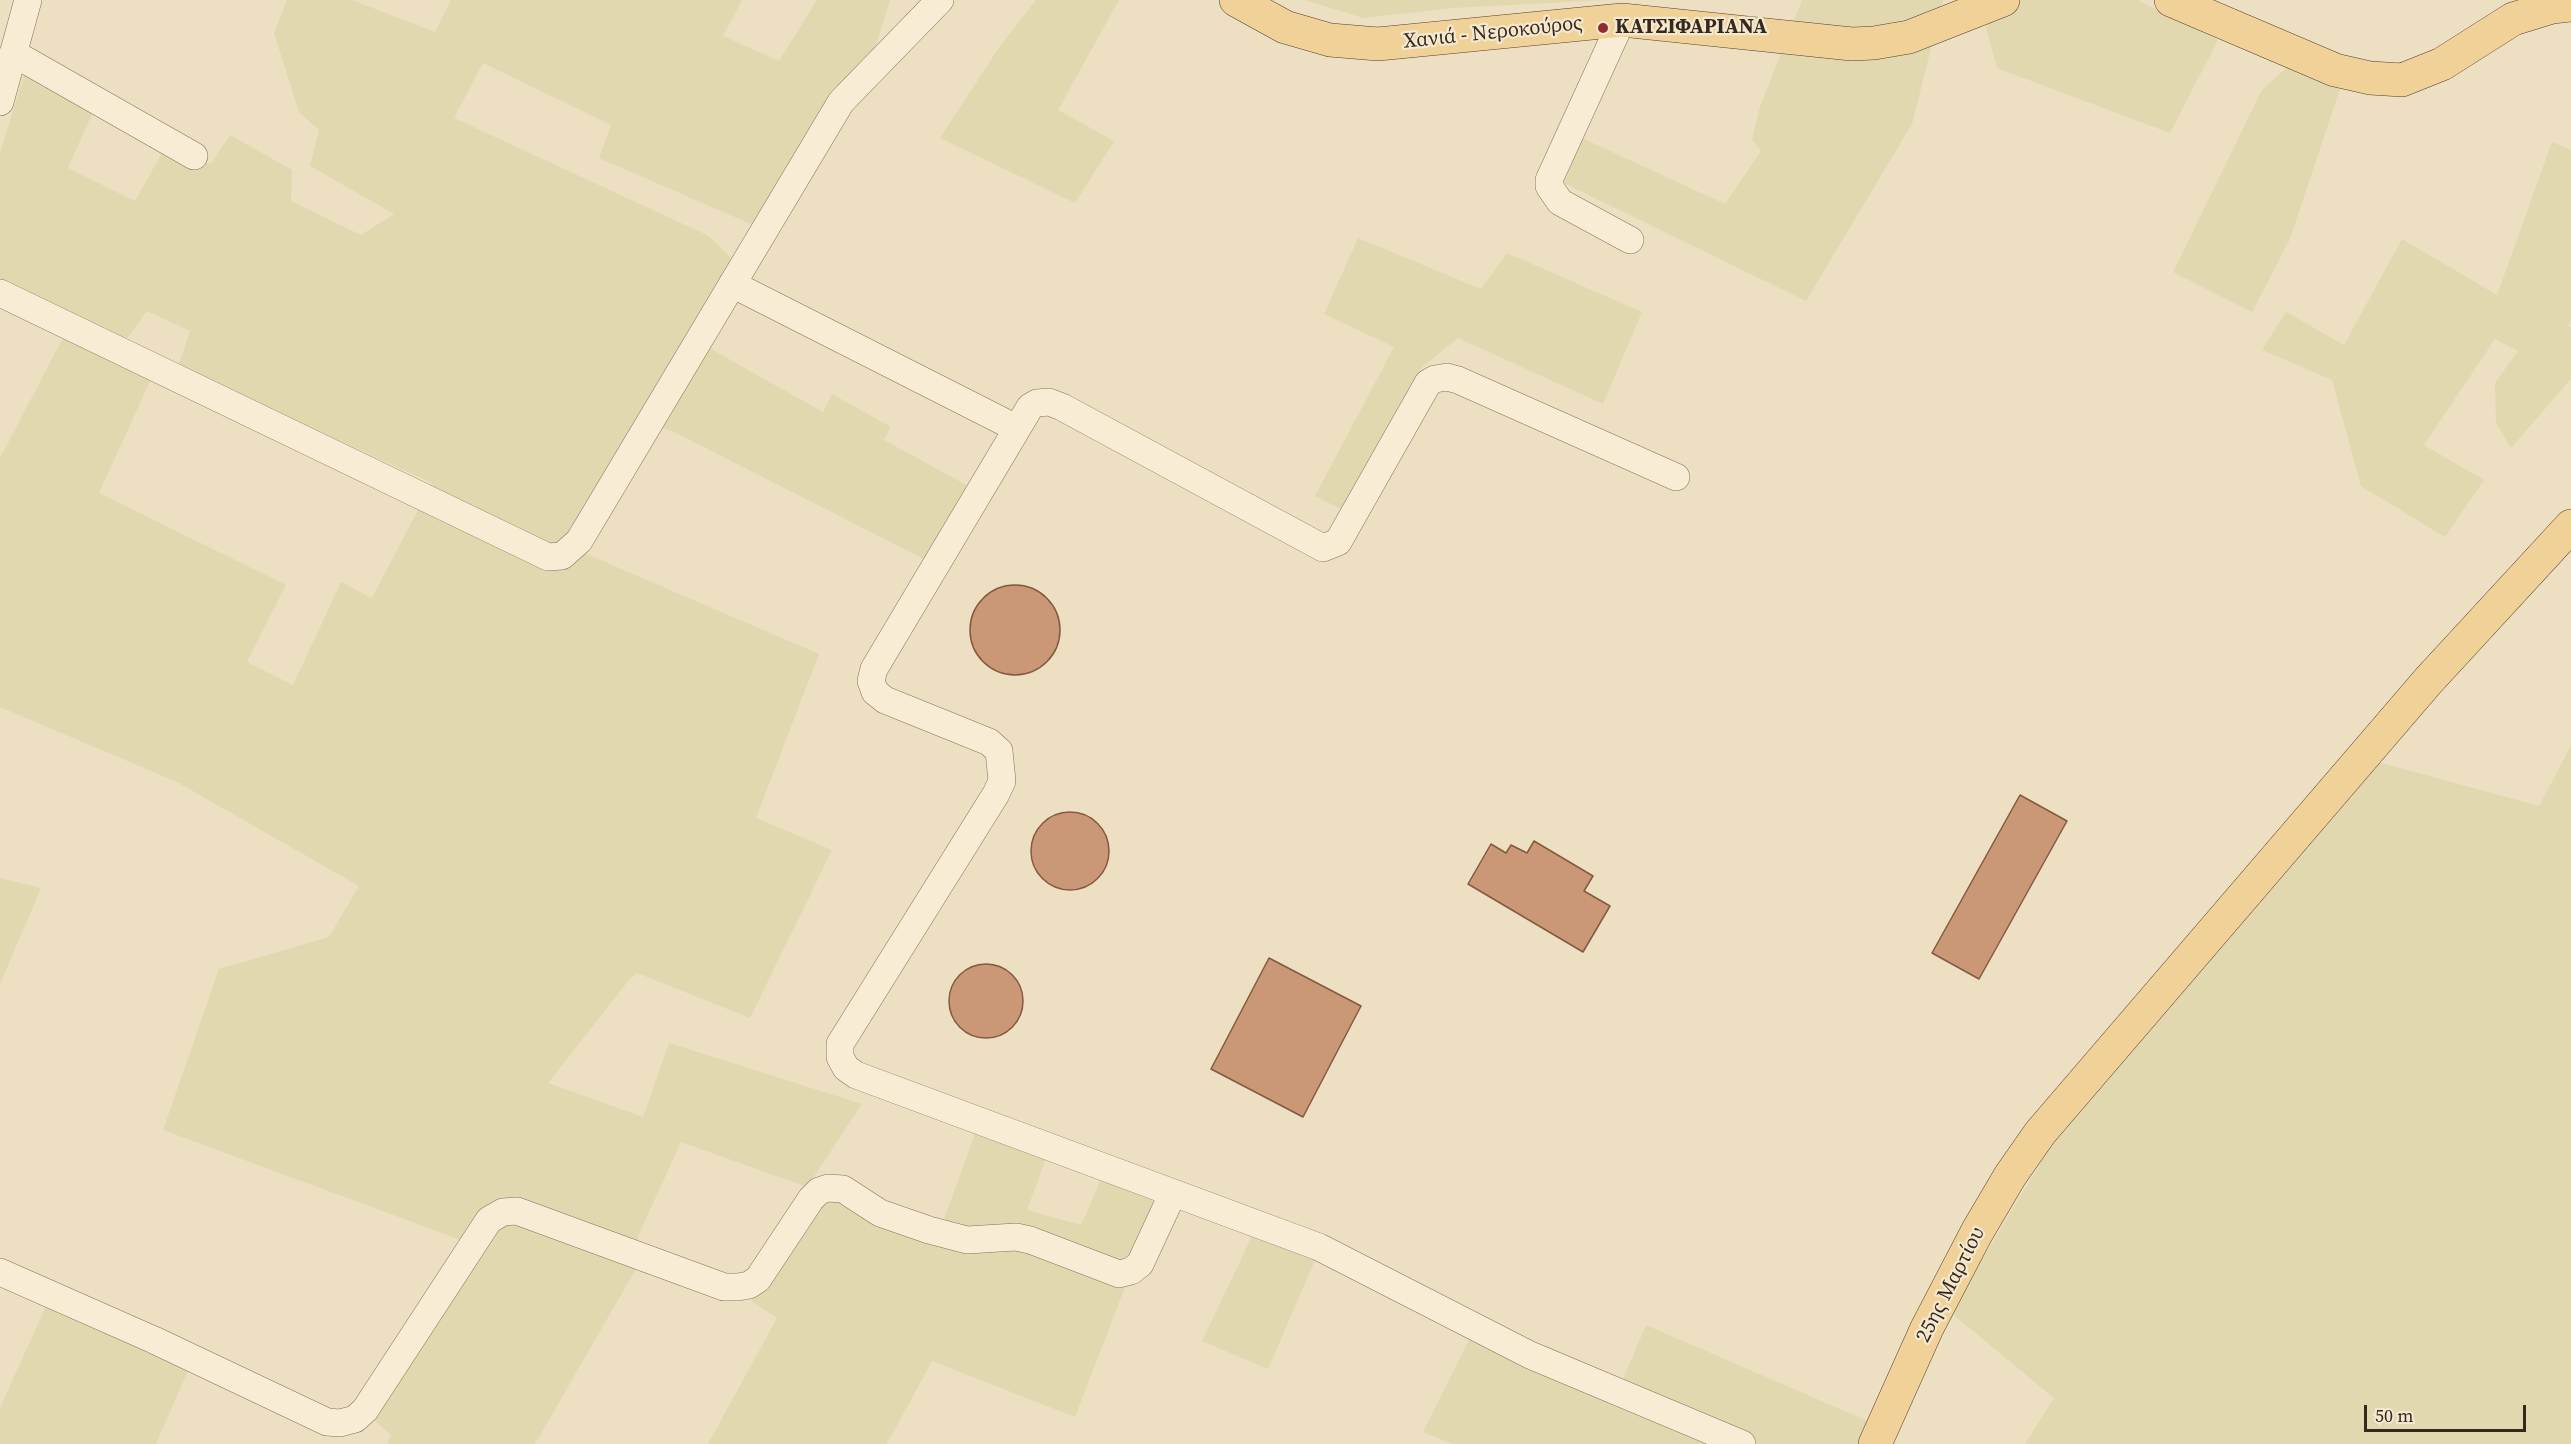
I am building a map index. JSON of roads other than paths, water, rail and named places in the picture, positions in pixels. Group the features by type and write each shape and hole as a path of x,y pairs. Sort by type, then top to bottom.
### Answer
{"main road":[{"name":"Χανιά - Νεροκούρος","path":"1236,0 1285,27 1330,40 1378,44 1622,20 1852,44 1874,43 1909,37 2003,0"},
{"path":"2171,0 2335,70 2370,78 2402,80 2442,64 2514,19 2552,7 2571,5"},
{"name":"25ης Μαρτίου","path":"1875,1444 1927,1328 1977,1232 2010,1176 2040,1133 2397,716 2571,526"}],"street":[{"path":"0,102 28,0"},
{"path":"0,293 548,557 562,556 579,541 841,102 940,0"},
{"path":"1622,20 1549,180 1549,186 1560,202 1630,240"},
{"path":"13,53 194,156"},
{"path":"732,284 1016,428"},
{"path":"1676,477 1458,380 1447,377 1435,379 1428,383 1338,542 1323,548 1049,402 1037,403 1030,407 874,669 871,681 875,692 885,700 989,742 999,751 1002,781 840,1044 840,1057 846,1068 856,1076 1319,1247 1530,1355 1742,1444"},
{"path":"0,1272 154,1340 327,1422 340,1423 355,1419 365,1410 489,1220 503,1212 517,1211 724,1287 738,1287 749,1285 758,1279 811,1199 819,1191 828,1188 843,1190 880,1213 929,1230 967,1240 1016,1237 1030,1240 1119,1274 1131,1271 1140,1264 1173,1193"}],"place":[{"name":"ΚΑΤΣΙΦΑΡΙΑΝΑ","path":"1603,28"}]}
